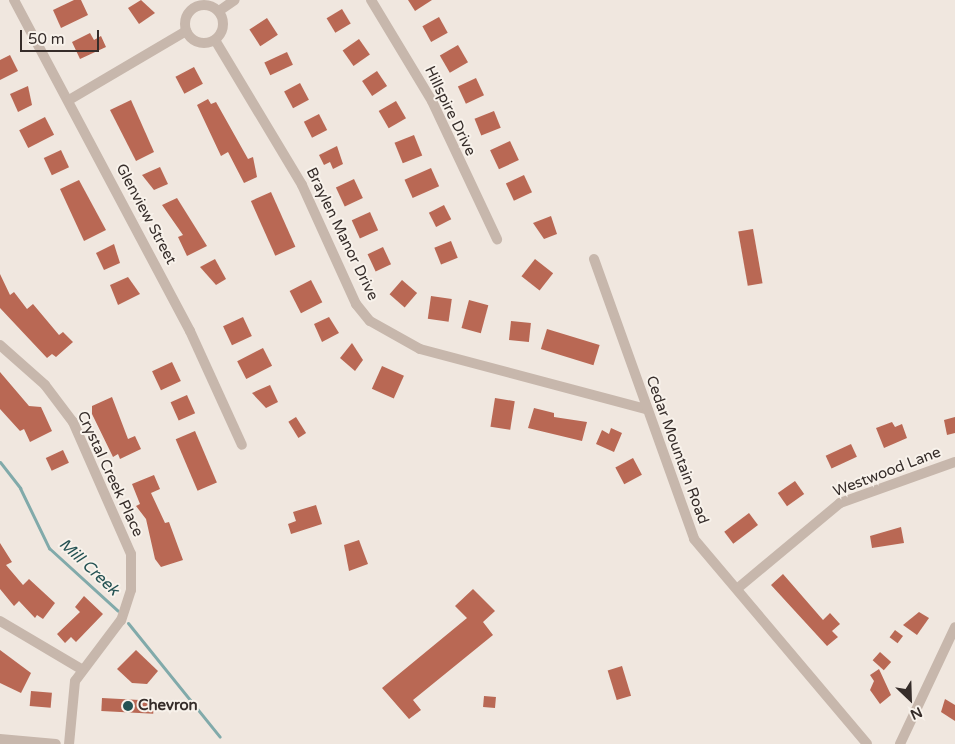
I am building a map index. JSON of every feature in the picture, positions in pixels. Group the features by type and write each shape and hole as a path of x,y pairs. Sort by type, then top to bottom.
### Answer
{"street":[{"name":"Glenview Street","path":"14,0 70,100 190,331 242,445"},
{"path":"185,0 192,8"},
{"path":"219,12 235,0"},
{"name":"Hillspire Drive","path":"372,0 432,101 497,239"},
{"path":"204,4 219,12 224,24 215,40 198,42 186,31 186,19 192,8 204,4"},
{"path":"70,100 186,31"},
{"name":"Braylen Manor Drive","path":"215,40 302,185 356,304 370,321 420,349 645,409"},
{"name":"Cedar Mountain Road","path":"594,260 645,409 694,540 738,588 866,744"},
{"name":"Crystal Creek Place","path":"0,345 46,385 73,422 131,554 131,590 121,620 75,681 69,744"},
{"name":"Westwood Lane","path":"738,588 840,503 955,462"},
{"path":"0,621 83,670"},
{"path":"900,744 955,628"},
{"path":"7,741 56,744"}],"building":[{"path":"74,0 81,0 88,15 61,28 53,10"},
{"path":"141,0 155,13 139,24 128,8"},
{"path":"408,0 432,0 415,11"},
{"path":"342,9 351,24 335,33 327,18"},
{"path":"439,17 448,33 431,42 422,26"},
{"path":"267,18 278,35 260,46 249,29"},
{"path":"90,33 94,40 101,36 106,47 80,59 72,42"},
{"path":"359,39 370,55 354,66 343,50"},
{"path":"458,45 468,62 450,73 440,56"},
{"path":"287,52 293,65 270,75 264,63"},
{"path":"10,55 18,71 0,80 0,60"},
{"path":"194,67 203,84 184,94 175,77"},
{"path":"377,71 387,86 372,96 362,81"},
{"path":"476,78 484,95 466,104 458,86"},
{"path":"300,83 309,100 293,108 284,91"},
{"path":"28,86 32,105 18,112 10,94"},
{"path":"208,99 211,104 216,102 248,159 253,157 257,177 244,183 228,152 221,156 197,105"},
{"path":"131,100 154,152 136,161 110,110"},
{"path":"396,101 406,118 389,128 379,111"},
{"path":"494,111 501,128 481,136 475,119"},
{"path":"319,114 327,130 312,138 304,122"},
{"path":"45,117 54,135 28,148 19,130"},
{"path":"414,135 422,155 403,163 395,143"},
{"path":"510,141 519,160 499,169 490,150"},
{"path":"337,146 343,164 333,169 330,162 324,165 319,155"},
{"path":"61,150 69,167 52,175 44,158"},
{"path":"160,167 168,184 154,190 142,175"},
{"path":"431,168 439,186 413,198 405,180"},
{"path":"524,175 532,192 514,201 506,183"},
{"path":"354,179 363,198 345,206 336,187"},
{"path":"79,180 106,230 84,241 60,189"},
{"path":"271,192 295,247 275,256 251,201"},
{"path":"177,198 207,246 187,256 178,237 183,235 162,205"},
{"path":"444,205 451,219 436,227 429,213"},
{"path":"370,212 378,230 360,238 352,220"},
{"path":"551,216 557,234 544,239 533,223"},
{"path":"753,229 763,283 748,286 738,232"},
{"path":"451,241 458,258 441,264 434,248"},
{"path":"114,244 120,263 104,270 96,253"},
{"path":"383,247 391,264 376,271 368,254"},
{"path":"215,259 226,279 216,285 200,267"},
{"path":"535,259 553,273 540,290 521,276"},
{"path":"0,274 10,295 14,292 27,309 33,304 59,335 63,332 73,342 56,357 52,354 47,358 0,308"},
{"path":"128,277 140,294 118,305 110,285"},
{"path":"311,280 322,302 301,313 290,291"},
{"path":"402,280 417,293 405,307 390,294"},
{"path":"431,296 452,299 449,322 428,319"},
{"path":"469,300 488,305 481,333 461,328"},
{"path":"243,317 252,336 232,345 223,326"},
{"path":"329,317 339,333 322,342 314,324"},
{"path":"511,321 531,323 529,342 509,340"},
{"path":"547,329 600,345 593,365 541,349"},
{"path":"352,343 363,360 355,371 340,358"},
{"path":"263,348 272,366 246,379 237,361"},
{"path":"172,362 181,381 161,390 152,371"},
{"path":"382,366 404,376 394,399 372,389"},
{"path":"0,372 29,406 41,407 52,431 30,442 24,429 20,431 0,409"},
{"path":"270,385 278,402 266,408 252,393"},
{"path":"187,395 195,413 179,421 171,402"},
{"path":"112,397 128,439 135,436 141,449 120,459 118,454 113,457 92,414 92,406"},
{"path":"495,398 515,401 510,430 490,427"},
{"path":"534,408 554,413 554,417 587,422 582,441 528,428"},
{"path":"296,417 306,433 298,438 288,422"},
{"path":"955,417 955,433 947,435 944,420"},
{"path":"892,422 895,427 902,424 907,438 884,448 876,428"},
{"path":"611,428 622,433 614,452 596,444 602,430 609,434"},
{"path":"195,431 217,483 198,491 176,439"},
{"path":"851,444 857,457 832,469 826,456"},
{"path":"63,450 69,463 52,471 46,458"},
{"path":"633,458 642,475 624,484 615,467"},
{"path":"154,475 160,489 151,493 165,523 169,522 183,560 161,567 155,559 146,519 136,506 140,504 132,484"},
{"path":"795,481 804,494 787,506 778,493"},
{"path":"316,505 322,524 291,534 288,524 296,521 293,512"},
{"path":"749,513 758,525 733,544 724,532"},
{"path":"901,527 904,543 872,548 870,536"},
{"path":"359,540 368,564 349,571 344,545"},
{"path":"0,543 12,562 6,565 23,585 29,579 55,603 43,619 37,615 35,618 19,601 14,606 0,589"},
{"path":"783,574 823,620 830,613 840,624 832,631 838,637 827,646 771,585"},
{"path":"473,589 495,611 483,622 493,635 413,700 421,710 409,719 382,688 467,618 455,606"},
{"path":"84,596 103,614 76,642 71,637 65,643 57,634 80,612 75,607"},
{"path":"919,612 929,618 917,635 903,625"},
{"path":"895,630 903,636 898,643 890,637"},
{"path":"0,650 31,673 21,693 0,683"},
{"path":"136,650 158,671 147,684 132,683 117,669"},
{"path":"880,652 891,662 884,670 873,660"},
{"path":"622,666 631,696 617,700 608,670"},
{"path":"879,669 891,695 880,704 870,690 874,681 870,675"},
{"path":"31,691 52,693 51,708 30,706"},
{"path":"484,696 496,697 495,708 483,707"},
{"name":"Chevron","path":"102,698 154,701 153,714 101,711"},
{"path":"945,699 955,705 955,721 941,712"}],"waterway":[{"name":"Mill Creek","path":"0,462 20,488 49,548 118,611"},
{"name":"Mill Creek","path":"128,623 220,737"}],"place":[{"name":"Chevron","path":"128,706"}]}
